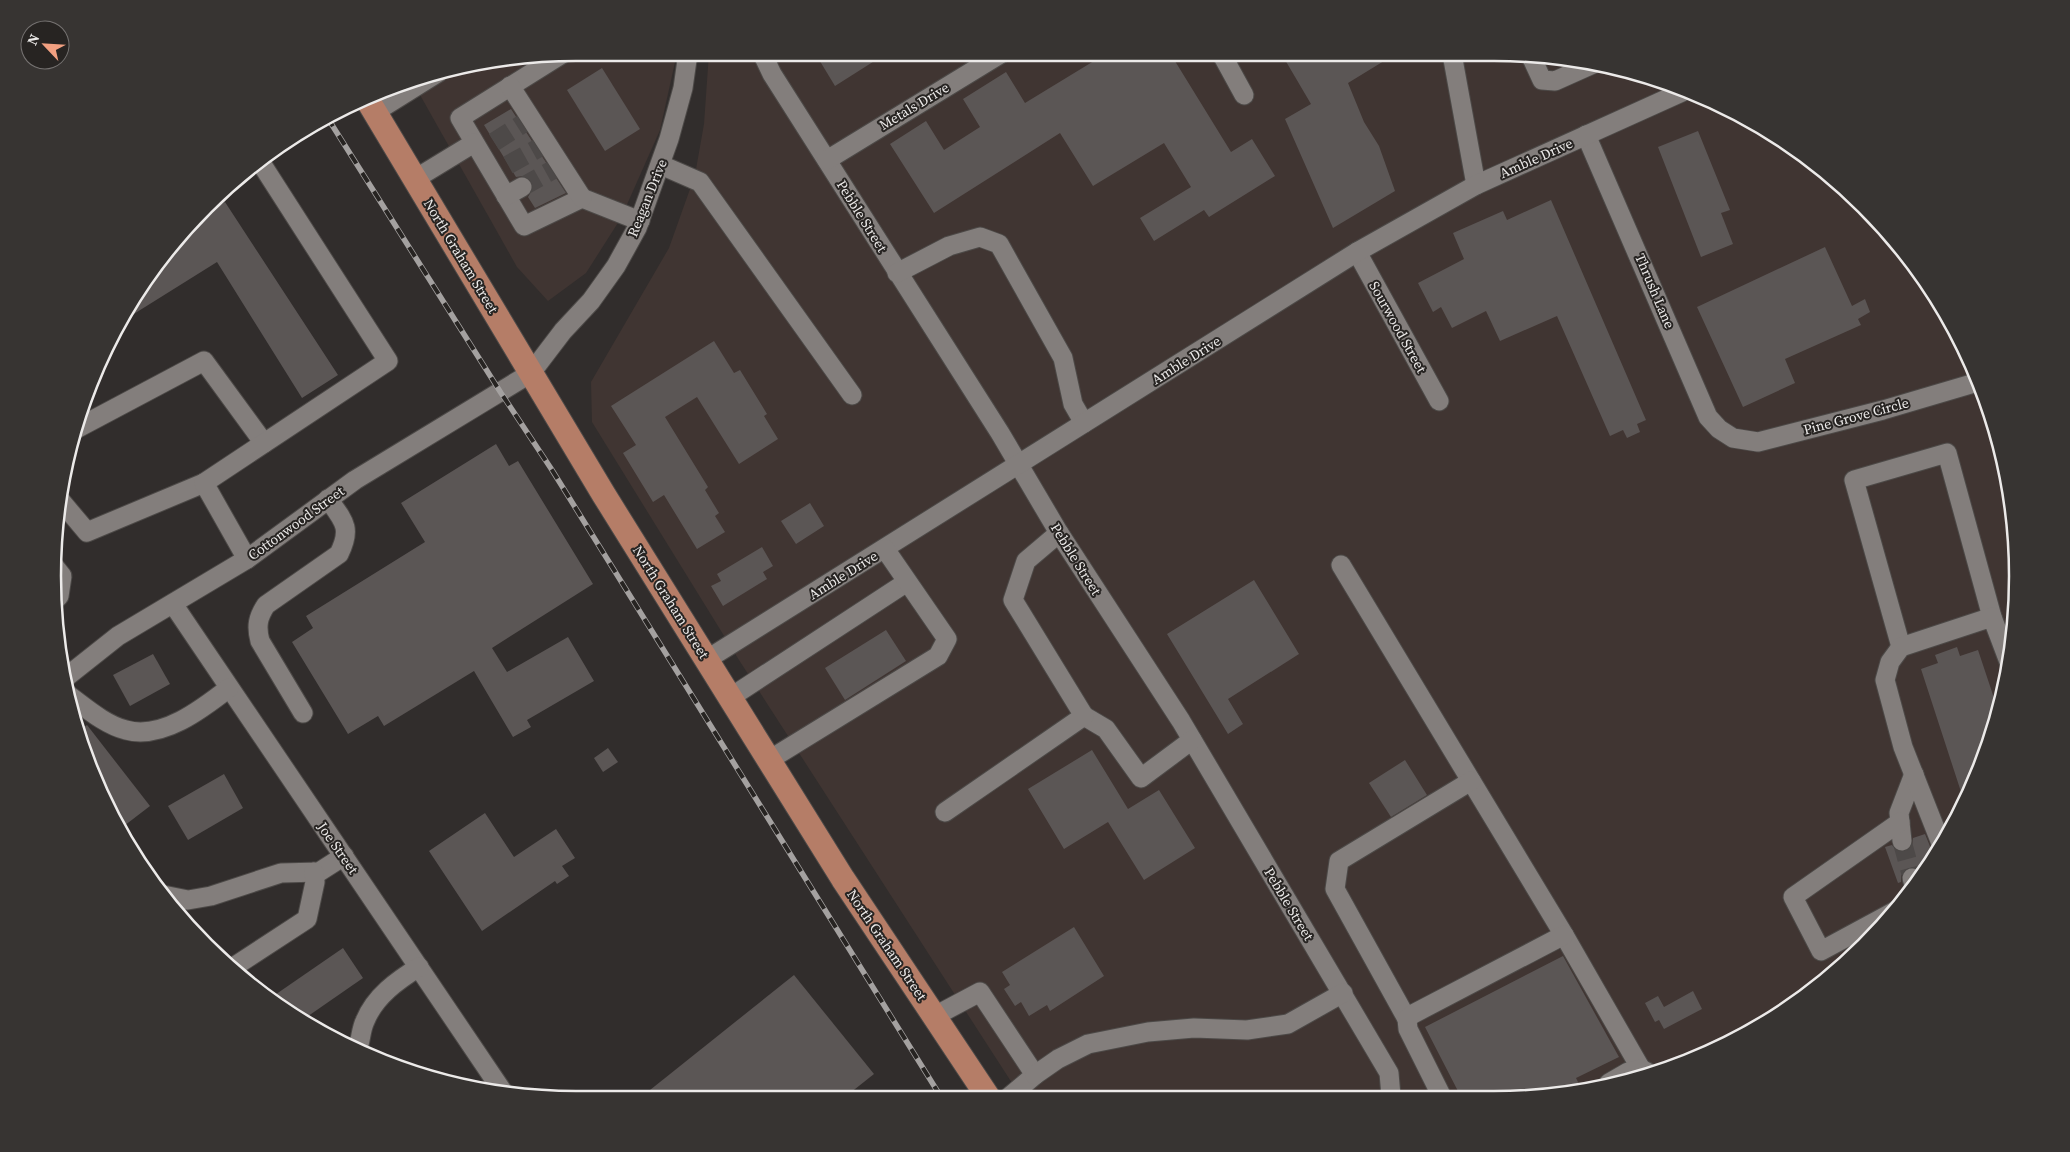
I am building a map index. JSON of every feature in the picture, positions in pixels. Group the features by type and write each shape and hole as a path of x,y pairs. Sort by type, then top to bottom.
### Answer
{"main road":[{"name":"North Graham Street","path":"371,105 531,373 706,660 843,879 984,1091"}],"street":[{"name":"Reagan Drive","path":"531,373 606,280 640,221 661,165 683,88 687,61"},
{"name":"Pebble Street","path":"761,61 772,74"},
{"name":"Pebble Street","path":"766,61 772,74 897,274 1000,433 1059,532 1192,740 1389,1073 1391,1091"},
{"name":"Metals Drive","path":"826,160 989,61"},
{"path":"1225,61 1244,95"},
{"path":"1453,61 1476,185"},
{"path":"549,62 460,118 483,145 514,192 524,226 582,198"},
{"path":"1534,63 1542,80 1556,81 1582,69"},
{"path":"510,86 558,166 582,198 640,221"},
{"name":"Amble Drive","path":"706,660 885,550 1357,252 1476,185 1676,95"},
{"path":"371,105 385,98"},
{"name":"Thrush Lane","path":"1586,136 1708,417 1719,430 1733,438"},
{"path":"415,179 483,145"},
{"path":"661,165 700,182 852,395"},
{"path":"66,507 87,532 204,483 388,361 264,167"},
{"path":"897,274 949,246 980,237 999,244 1063,358 1074,404 1084,423"},
{"name":"Sourwood Street","path":"1357,252 1439,401"},
{"path":"85,424 204,362 264,443"},
{"name":"Cottonwood Street","path":"71,674 118,636 247,559 328,499 531,373"},
{"name":"Pine Grove Circle","path":"1733,438 1758,442 1882,410 1972,384"},
{"path":"1901,647 1854,480 1947,453 1992,617 2003,647"},
{"path":"204,483 247,559"},
{"path":"303,713 260,641 257,630 259,615 266,605 339,554 345,541 346,526 328,499"},
{"path":"1059,532 1026,561 1013,600 1084,716 1106,729 1141,778 1192,740"},
{"path":"769,760 938,656 947,639 885,550"},
{"path":"1341,565 1642,1068"},
{"path":"730,697 907,582"},
{"name":"Joe Street","path":"173,604 498,1084"},
{"path":"1938,836 1903,747 1886,680 1890,662 1901,647 1992,617"},
{"path":"77,701 97,716 117,726 141,733 173,725 229,688"},
{"path":"945,812 1084,716"},
{"path":"1902,841 1899,813 1914,774"},
{"path":"1439,1091 1408,1029 1406,1020 1335,889 1339,861 1471,781"},
{"path":"1875,921 1821,951 1793,897 1900,822"},
{"path":"175,897 188,900 210,896 281,873 319,872 344,856"},
{"path":"238,964 308,919 316,882 314,872"},
{"path":"1406,1020 1413,1014 1564,935"},
{"path":"359,1043 365,1021 377,1001 392,984 419,966"},
{"path":"935,1016 980,992 1035,1075"},
{"path":"1017,1091 1058,1059 1088,1044 1148,1032 1194,1028 1247,1030 1288,1024 1343,993"}],"shaded area":[{"path":"675,61 660,130 621,218 586,273 548,301 517,267 416,88 476,71 542,62"},
{"path":"708,61 1494,61 1528,62 1561,66 1627,79 1691,100 1751,130 1780,148 1833,189 1858,212 1902,263 1922,290 1956,348 1970,379 1991,443 1999,476 2008,542 2008,610 2004,643 1999,676 1981,741 1970,773 1940,833 1922,862 1881,915 1858,940 1807,984 1780,1004 1722,1038 1691,1052 1627,1073 1594,1081 1528,1090 1017,1091 739,660 592,422 591,382 669,248 695,175 704,124"}],"building":[{"path":"820,61 874,61 835,86"},
{"path":"1094,61 1175,61 1231,152 1252,139 1275,176 1209,217 1204,210 1154,241 1140,218 1191,187 1164,143 1093,186 1060,133 934,213 890,144 926,121 944,150 980,127 963,99 1006,72 1025,103"},
{"path":"1286,61 1384,61 1348,83 1364,122 1379,146 1395,191 1333,228 1285,119 1311,104"},
{"path":"602,68 640,129 605,151 567,90"},
{"path":"511,109 566,193 535,208 528,197 533,188 532,181 523,176 516,177 484,125"},
{"path":"1698,131 1730,210 1721,213 1733,244 1701,257 1658,147"},
{"path":"1551,200 1646,420 1637,424 1640,432 1627,438 1623,430 1610,436 1557,316 1500,341 1486,311 1452,328 1441,307 1433,312 1418,283 1464,259 1453,233 1503,211 1507,220"},
{"path":"225,202 338,375 302,398 217,262 133,315 148,290 189,237 212,212"},
{"path":"1825,247 1852,306 1865,299 1870,312 1858,319 1861,325 1785,359 1795,383 1743,407 1697,307"},
{"path":"714,341 734,373 740,370 767,414 764,416 778,439 739,464 697,397 665,417 708,487 705,490 719,513 715,516 725,532 697,549 664,495 653,502 623,453 636,445 611,406"},
{"path":"496,444 509,466 518,461 593,584 492,648 507,672 568,637 594,681 527,720 531,727 513,737 474,671 384,726 378,716 348,734 292,642 313,628 306,616 425,542 401,503"},
{"path":"810,503 824,526 796,544 781,521"},
{"path":"762,547 773,566 763,572 767,579 723,606 711,586 721,581 717,574"},
{"path":"1254,580 1299,654 1228,699 1243,724 1228,734 1167,634"},
{"path":"886,630 906,661 845,700 825,668"},
{"path":"1957,647 1960,656 1978,650 1994,697 1981,741 1961,792 1921,669 1938,663 1935,655"},
{"path":"153,654 170,684 130,706 113,675"},
{"path":"87,725 150,806 125,825 100,773 85,727"},
{"path":"608,748 618,762 603,772 594,758"},
{"path":"1092,750 1128,809 1159,790 1195,848 1144,880 1108,822 1064,849 1028,789"},
{"path":"1405,760 1427,795 1391,817 1369,783"},
{"path":"224,774 243,808 188,840 168,806"},
{"path":"485,813 514,857 556,829 575,858 562,866 569,876 557,884 555,881 482,931 429,851"},
{"path":"1925,834 1931,848 1917,869 1914,867 1904,870 1901,882 1898,883 1885,847 1892,845 1897,851 1904,852 1912,846 1913,838"},
{"path":"1074,927 1104,976 1050,1011 1047,1005 1029,1016 1021,1002 1015,1006 1004,989 1010,985 1002,972"},
{"path":"343,948 363,978 309,1016 276,994"},
{"path":"1563,956 1619,1057 1576,1078 1579,1083 1528,1090 1458,1091 1425,1027"},
{"path":"794,975 874,1074 853,1091 649,1091"},
{"path":"1693,991 1702,1009 1664,1029 1659,1020 1655,1022 1645,1003 1658,996 1664,1007"}],"tunnel":[{"path":"494,142 527,121"},
{"path":"508,165 542,146"},
{"path":"522,187 556,168"},
{"path":"1902,841 1912,876"}],"railway":[{"path":"331,123 501,393 552,470 937,1091"}]}
